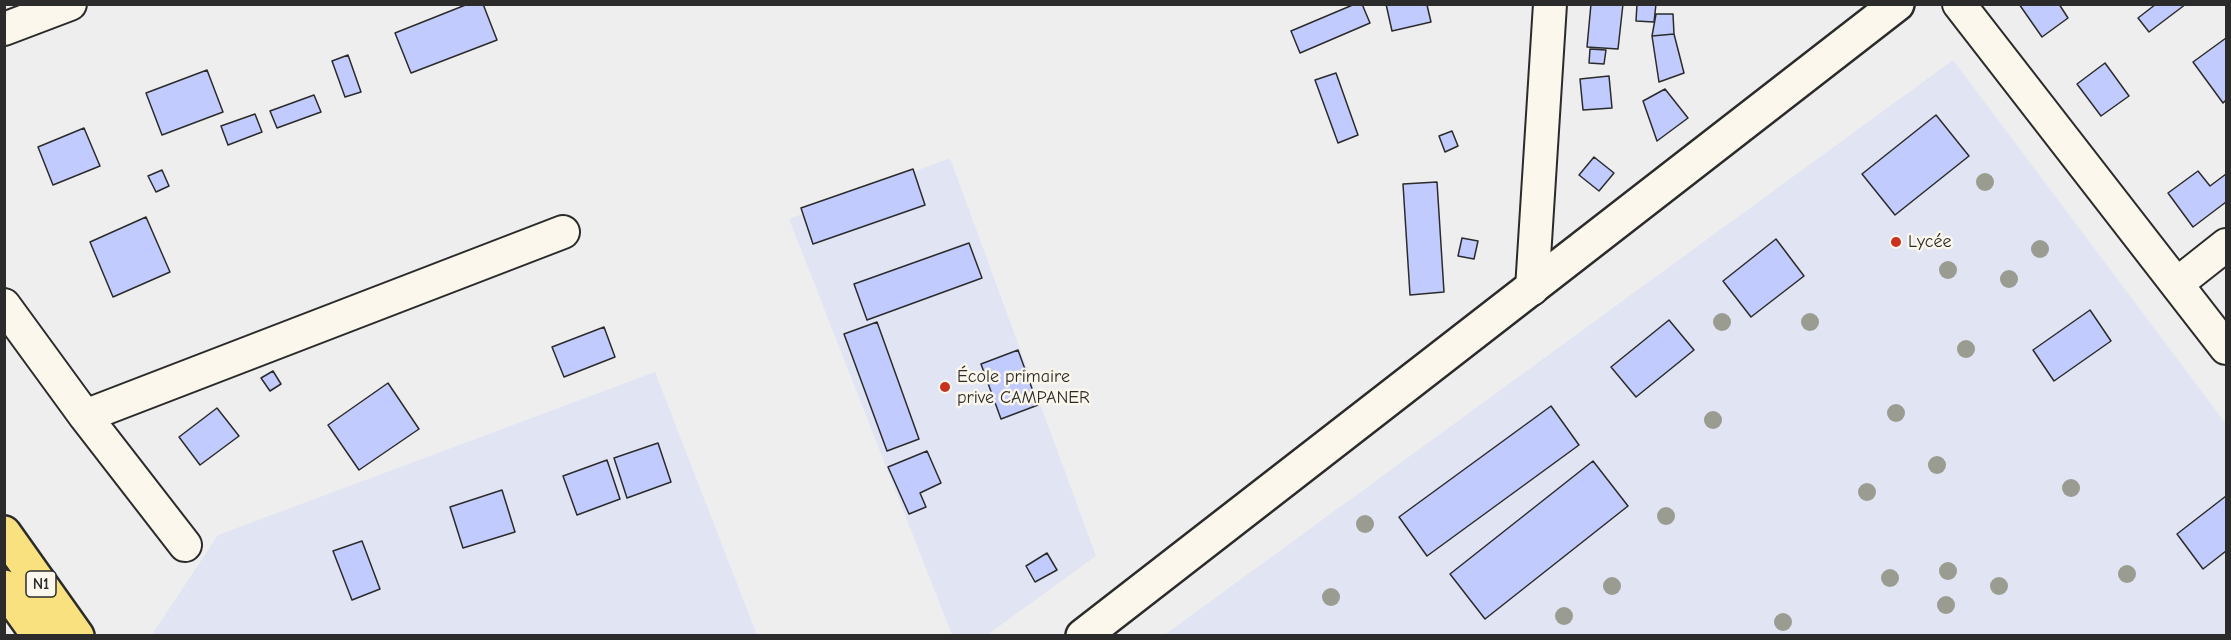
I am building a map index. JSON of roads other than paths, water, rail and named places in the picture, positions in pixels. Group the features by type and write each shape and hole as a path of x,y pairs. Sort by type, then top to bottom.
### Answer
{"highway":[{"name":"N1","path":"4,533 77,636"},
{"name":"N1","path":"4,587 39,636"}],"street":[{"path":"4,29 70,4"},
{"path":"1532,289 1550,4"},
{"path":"1083,636 1897,4"},
{"path":"1959,4 2178,283 2226,348"},
{"path":"85,416 563,232"},
{"path":"2178,283 2226,245"},
{"path":"4,305 85,416 185,545"}],"place":[{"name":"Lycée","path":"1896,242"},
{"name":"École primaire prive CAMPANER","path":"945,387"}]}
